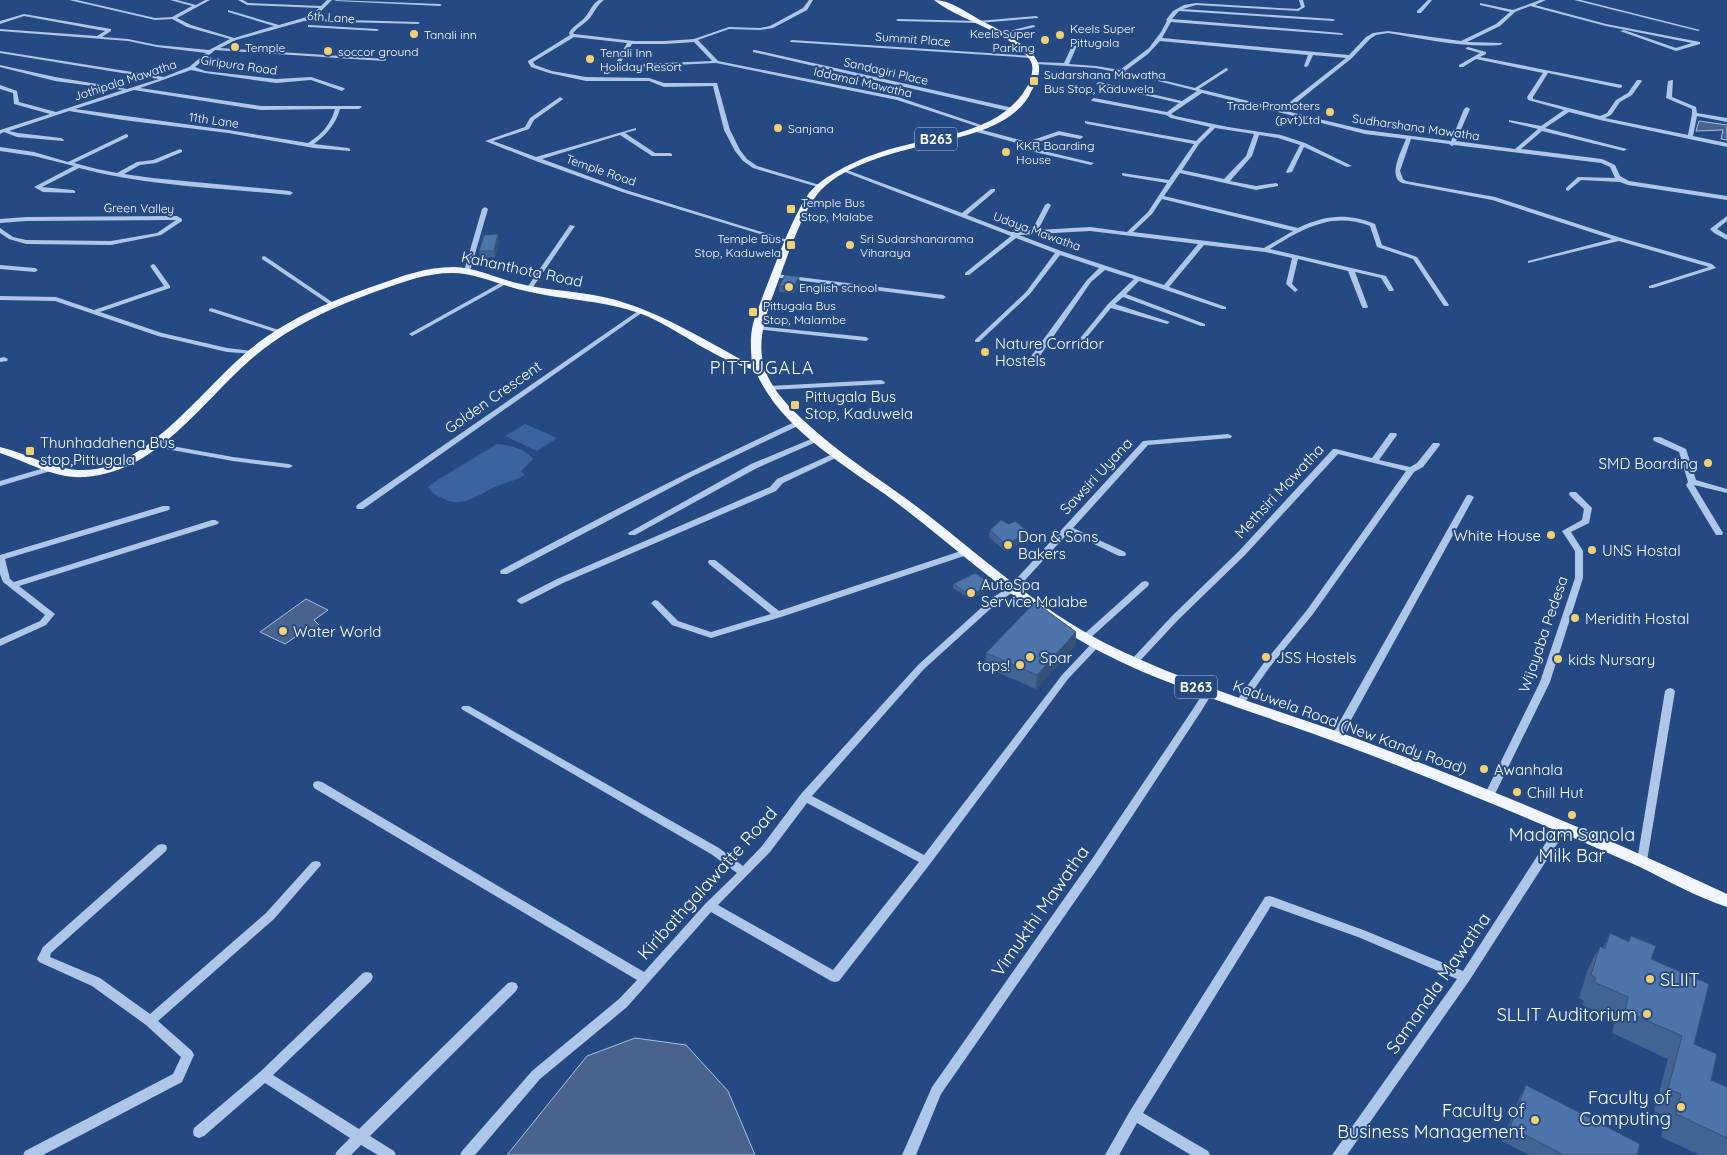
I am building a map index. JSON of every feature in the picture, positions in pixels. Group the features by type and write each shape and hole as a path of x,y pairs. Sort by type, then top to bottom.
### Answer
{"main road":[{"path":"937,0 1000,34 1020,47 1034,60"},
{"name":"Kaduwela Road (New Kandy Road)","path":"1034,60 1034,78 1028,94 1012,110 984,127 912,144 884,154 845,171 820,186 805,209 775,276 757,328 755,344 759,368 769,388 800,423 838,455 913,508 1012,589 1091,641 1134,662 1208,692 1336,736 1489,796 1642,861 1727,901"},
{"name":"Kahanthota Road","path":"0,450 65,472 86,473 100,471 130,462 143,455 252,353 280,332 332,304 420,273 452,270 467,271 529,289 609,301 652,315 740,363 759,368"}],"street":[{"path":"71,0 155,19 173,18 208,0"},
{"path":"172,0 196,6"},
{"path":"240,0 247,4 321,7"},
{"name":"Jothipala Mawatha","path":"3,130 166,78 191,68 212,51 234,39 312,16 330,0"},
{"path":"336,0 440,5"},
{"path":"573,35 572,29 588,18 591,8 602,0"},
{"path":"811,0 805,9 771,26 760,29 729,28 683,42 632,41 573,35 530,62 533,66 551,72 586,79 649,80 664,85 715,84 731,143 746,162 755,167 820,186"},
{"path":"1121,72 1140,60 1159,39 1168,20 1177,10 1196,4 1219,2 1301,10 1303,8 1301,0"},
{"path":"1419,12 1430,0"},
{"path":"1462,43 1498,25 1505,16 1513,11 1544,0"},
{"path":"1576,0 1698,30"},
{"path":"1482,4 1513,11"},
{"path":"1530,5 1606,25 1676,50 1698,43 1606,25"},
{"path":"1177,10 1333,20"},
{"path":"230,11 277,26"},
{"path":"0,23 24,15 110,30 97,38"},
{"path":"898,20 978,22 1036,17"},
{"path":"173,18 189,26 234,39"},
{"path":"302,20 418,23"},
{"path":"1168,20 1341,34"},
{"name":"6th Lane","path":"284,24 377,30"},
{"path":"1000,34 1033,26"},
{"path":"0,30 97,38 212,51 384,60"},
{"path":"1282,110 1350,57 1368,38 1379,33 1388,32 1482,45 1500,44"},
{"path":"1159,39 1350,57"},
{"path":"694,40 716,62"},
{"path":"606,73 616,67 632,41"},
{"name":"Summit Place","path":"792,41 1034,60"},
{"path":"1066,65 1074,47 1085,42"},
{"path":"1455,42 1463,47 1483,52 1462,66"},
{"name":"Sandagiri Place","path":"755,51 1012,110"},
{"path":"0,52 166,78"},
{"path":"1306,66 1311,54"},
{"path":"1476,58 1620,86"},
{"name":"Sudharshana Mawatha","path":"1034,60 1121,72 1199,89 1365,132 1602,161 1614,166 1614,173 1620,180"},
{"path":"616,67 716,62"},
{"name":"Iddamal Mawatha","path":"716,62 898,99 984,127"},
{"name":"11th Lane","path":"0,66 55,79 253,107 359,107"},
{"name":"Giripura Road","path":"191,68 204,72 276,81 311,78 342,89"},
{"path":"1168,114 1226,68"},
{"path":"1546,72 1530,97 1531,100 1600,118 1727,144"},
{"path":"1671,81 1669,98 1694,108 1695,114 1690,137"},
{"path":"1600,118 1609,114 1618,101 1630,94 1639,82"},
{"path":"1098,84 1182,102"},
{"path":"0,87 15,92 16,102 57,114"},
{"name":"Temple Road","path":"560,99 532,119 527,128 488,141 624,191 791,242"},
{"path":"1094,100 1168,114 1173,117 1214,126 1279,136 1303,144 1349,166"},
{"path":"308,145 322,136 338,108"},
{"path":"1452,144 1467,109"},
{"name":"11th Lane","path":"68,110 308,145"},
{"path":"1516,151 1541,129 1568,110"},
{"path":"1695,114 1727,120"},
{"path":"1511,121 1624,149"},
{"path":"1087,122 1197,143"},
{"path":"1128,234 1150,213 1197,143 1214,126"},
{"path":"535,159 634,129"},
{"path":"3,130 17,135 61,140"},
{"path":"975,130 1027,144 1059,133 1080,137"},
{"path":"621,133 654,154 670,155"},
{"path":"1226,181 1249,156 1256,133"},
{"path":"70,163 126,136"},
{"path":"1409,138 1397,171 1400,180 1404,182 1493,198 1619,239 1710,265 1713,268 1651,287"},
{"path":"1027,144 1024,148 1091,163"},
{"path":"1289,172 1303,144"},
{"path":"308,145 348,150"},
{"path":"0,149 34,154 80,166 152,180 290,193"},
{"path":"118,174 139,163 154,162 180,151"},
{"path":"73,192 43,190 37,187 80,166"},
{"name":"Udaya Mawatha","path":"845,171 1059,252 1224,308"},
{"path":"1178,171 1256,188 1276,185"},
{"path":"1124,174 1171,182"},
{"path":"1568,189 1580,178 1620,180 1727,198"},
{"path":"963,215 993,190"},
{"path":"1161,197 1299,230"},
{"path":"1034,232 1048,205"},
{"path":"467,271 485,209"},
{"name":"Green Valley","path":"0,221 177,218 180,220 159,234 111,243 26,242 11,238 0,230"},
{"path":"1265,250 1299,230 1331,218 1367,221 1373,225 1379,246 1415,258 1446,305"},
{"path":"1727,218 1713,229 1727,238"},
{"path":"529,289 572,226"},
{"path":"967,274 1011,234 1090,229 1265,250 1384,277 1391,290"},
{"path":"1530,262 1619,239"},
{"path":"1165,288 1202,243"},
{"path":"977,341 1028,293 1059,252"},
{"path":"264,258 332,304"},
{"path":"1295,258 1289,284 1295,290"},
{"path":"96,311 168,287 153,266"},
{"path":"0,267 35,270"},
{"path":"1032,361 1089,281 1104,267"},
{"path":"1350,270 1365,306"},
{"path":"775,276 943,297"},
{"path":"1079,343 1110,305 1139,278"},
{"path":"412,334 504,283"},
{"path":"1121,294 1203,325"},
{"path":"0,298 56,299 160,334 227,350 252,353"},
{"path":"1110,305 1167,322"},
{"path":"211,310 280,332"},
{"name":"Golden Crescent","path":"360,507 642,311"},
{"path":"757,328 866,339"},
{"path":"769,388 880,382"},
{"path":"504,572 630,505 755,442 800,423"},
{"path":"1374,461 1393,435"},
{"name":"Sawsiri Uyana","path":"1012,589 1146,443 1228,436"},
{"path":"632,533 754,466 819,439"},
{"path":"1657,439 1683,451 1692,482 1690,485 1719,533"},
{"path":"154,445 289,466"},
{"path":"1240,703 1266,666 1310,612 1411,470 1420,465 1436,445"},
{"name":"Methsiri Mawatha","path":"1134,662 1175,618 1242,553 1336,450 1411,470"},
{"path":"521,601 560,581 773,490 780,481 838,455"},
{"path":"0,484 51,468"},
{"path":"1692,482 1727,491"},
{"name":"Wijayaba Pedesa","path":"1489,796 1545,682 1579,578 1579,551 1566,531 1586,522 1588,508 1573,494"},
{"path":"1336,736 1470,497"},
{"path":"0,643 43,623 50,614 6,582 0,558 166,508"},
{"path":"6,582 215,522"},
{"path":"1067,528 1122,554"},
{"path":"655,602 675,623 711,635 778,615 967,552"},
{"path":"712,562 778,615"},
{"path":"710,906 835,977 926,861 1091,641 1144,584"},
{"name":"Kiribathgalawatte Road","path":"467,1155 536,1075 623,1003 710,906 744,873 766,849 805,797 921,667 995,600 1012,589"},
{"path":"1642,861 1670,690"},
{"name":"Vimukthi Mawatha","path":"908,1155 936,1091 1101,854 1208,692"},
{"path":"466,708 715,851 744,873"},
{"path":"318,785 644,978"},
{"path":"805,797 926,861"},
{"name":"Samanala Mawatha","path":"1338,1155 1465,977 1562,827"},
{"path":"30,1155 178,1078 188,1054 150,1021 96,982 43,959 47,950 162,848"},
{"path":"150,1021 270,916 316,865"},
{"path":"1112,1155 1269,900 1362,934 1465,977"},
{"path":"199,1132 264,1076 367,977"},
{"path":"342,1155 512,987"},
{"path":"264,1076 389,1155"},
{"path":"1135,1115 1203,1155"}],"shaded area":[{"path":"1699,121 1727,125 1727,140 1721,139 1723,130 1696,131"},
{"path":"525,424 557,438 537,451 505,436"},
{"path":"497,444 517,448 533,459 521,471 525,475 499,485 476,497 458,502 444,499 429,489 428,487 436,481"},
{"path":"306,599 328,610 314,620 319,625 305,635 301,633 285,644 260,632"},
{"path":"635,1038 686,1045 728,1091 755,1155 507,1155 587,1056"}],"building":[{"path":"498,234 494,251 479,251 484,235"},
{"path":"785,275 799,277 793,287 779,286"},
{"path":"1001,520 1009,524 1015,521 1028,532 1006,545 990,530"},
{"name":"AutoSpa Service Malabe","path":"975,573 991,583 971,596 953,584"},
{"name":"Spar","path":"1035,602 1076,632 1037,675 986,653"},
{"path":"1610,933 1629,942 1631,936 1656,946 1651,959 1709,984 1694,1044 1717,1054 1711,1080 1727,1087 1727,1138 1676,1114 1681,1094 1668,1089 1682,1036 1625,1011 1628,997 1594,982 1596,978 1591,975 1600,946 1605,949"},
{"path":"1526,1085 1640,1144 1637,1155 1564,1155 1510,1127"}],"place":[{"name":"Tanali inn","path":"414,34"},
{"name":"Keels Super Pittugala","path":"1060,35"},
{"name":"Keels Super Parking","path":"1045,40"},
{"name":"Temple","path":"235,47"},
{"name":"soccor ground","path":"328,51"},
{"name":"Tenali Inn Holiday Resort","path":"590,59"},
{"name":"Sudarshana Mawatha Bus Stop, Kaduwela","path":"1034,81"},
{"name":"Trade Promoters (pvt)Ltd","path":"1330,112"},
{"name":"Sanjana","path":"778,128"},
{"name":"KKR Boarding House","path":"1006,152"},
{"name":"Temple Bus Stop, Malabe","path":"791,209"},
{"name":"Temple Bus Stop, Kaduwela","path":"791,245"},
{"name":"Sri Sudarshanarama Viharaya","path":"850,245"},
{"name":"English school","path":"789,287"},
{"name":"Pittugala Bus Stop, Malambe","path":"753,312"},
{"name":"Nature Corridor Hostels","path":"985,352"},
{"name":"Pittugala Bus Stop, Kaduwela","path":"795,405"},
{"name":"Thunhadahena Bus stop,Pittugala","path":"30,451"},
{"name":"SMD Boarding","path":"1708,463"},
{"name":"White House","path":"1551,535"},
{"name":"Don & Sons Bakers","path":"1008,545"},
{"name":"UNS Hostal","path":"1592,550"},
{"name":"AutoSpa Service Malabe","path":"971,593"},
{"name":"Meridith Hostal","path":"1575,618"},
{"name":"Water World","path":"283,631"},
{"name":"Spar","path":"1030,657"},
{"name":"JSS Hostels","path":"1266,657"},
{"name":"kids Nursary","path":"1558,659"},
{"name":"tops!","path":"1020,665"},
{"name":"Awanhala","path":"1484,769"},
{"name":"Chill Hut","path":"1517,792"},
{"name":"Madam Sanola Milk Bar","path":"1572,815"},
{"name":"SLIIT","path":"1650,979"},
{"name":"SLLIT Auditorium","path":"1647,1014"},
{"name":"Faculty of Computing","path":"1681,1107"},
{"name":"Faculty of Business Management","path":"1535,1120"}],"district":[{"name":"PITTUGALA","path":"762,367"}]}
